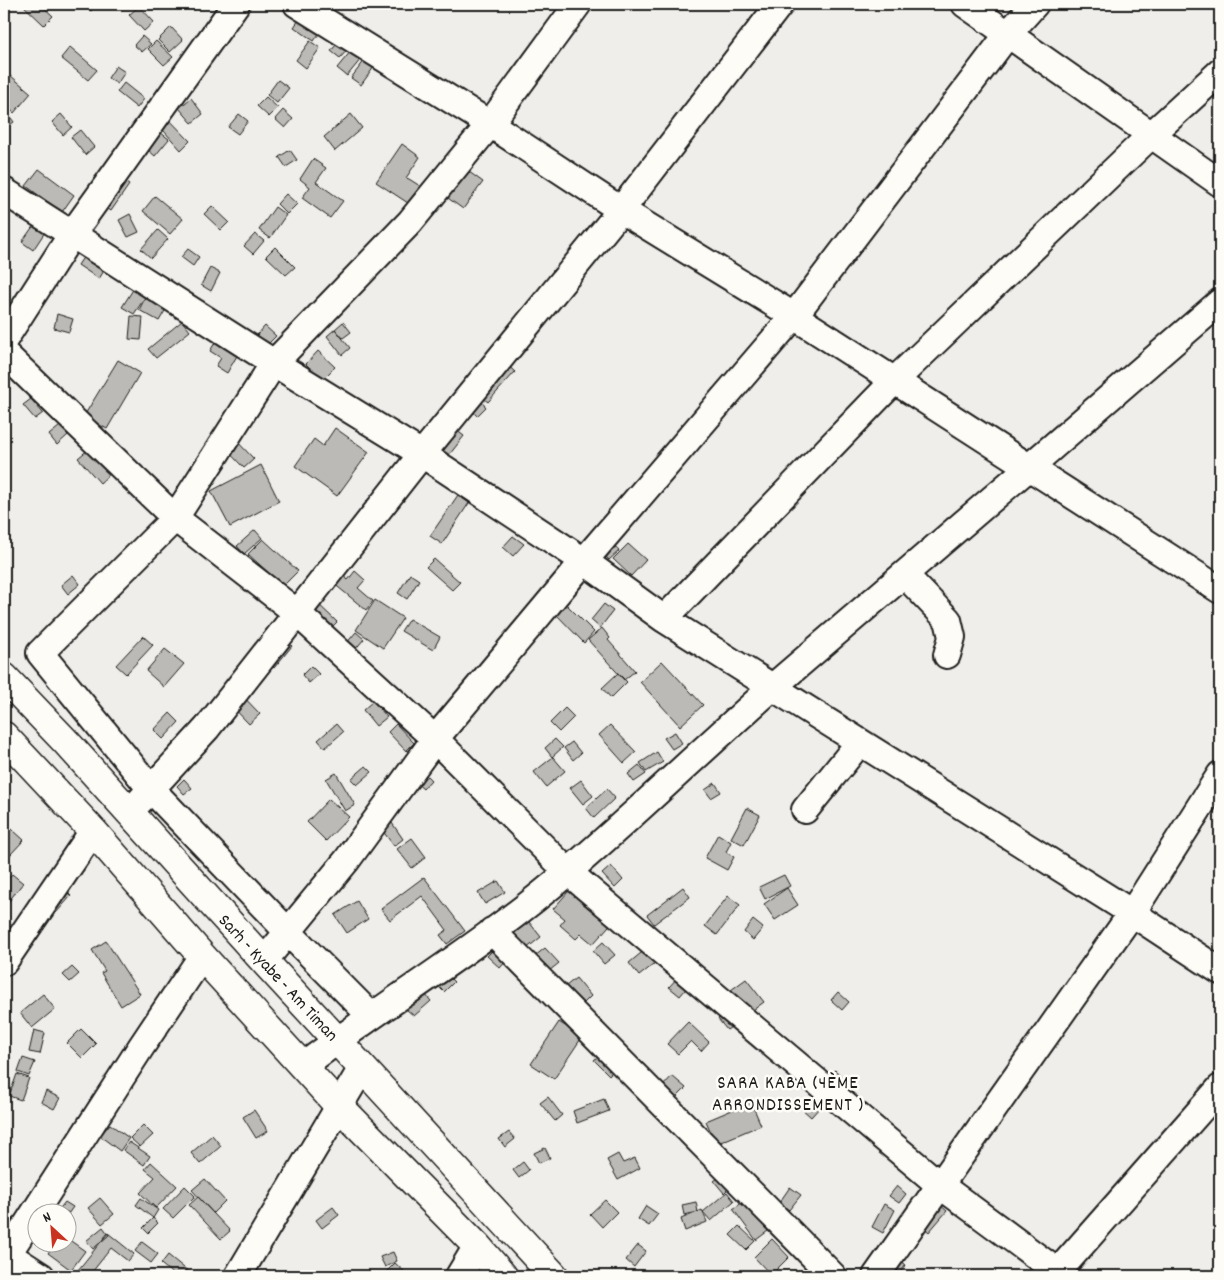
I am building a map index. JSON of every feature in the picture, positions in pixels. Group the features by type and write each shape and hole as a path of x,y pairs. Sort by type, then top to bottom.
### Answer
{"highway":[{"name":"Sarh - Kyabe - Am Timan","path":"4,677 67,743 264,962 554,1276"},
{"path":"4,736 93,831 202,956 339,1106 477,1246 503,1276"}],"street":[{"path":"4,340 72,234 236,4"},
{"path":"297,4 490,124 621,210 794,316 1220,590"},
{"path":"371,1016 152,789 40,653 175,518 274,363 410,222 490,124 578,4"},
{"path":"130,812 207,728 296,612 422,454 621,210 780,4"},
{"path":"965,4 1220,183"},
{"path":"264,962 346,860 435,738 794,316 1008,34 1034,4"},
{"path":"664,619 894,381 1151,135 1220,72"},
{"path":"4,192 422,454 584,561 664,619 1132,913 1220,971"},
{"path":"303,1066 492,931 568,872 773,687 1030,468 1220,302"},
{"path":"4,353 175,518 296,612 435,738 568,872 941,1186 1059,1275 1220,1088"},
{"path":"905,575 948,620 952,637 947,655"},
{"path":"67,743 93,718"},
{"path":"805,810 860,742"},
{"path":"876,1276 1132,913 1220,775"},
{"path":"4,962 93,831"},
{"path":"492,931 833,1276"},
{"path":"41,1276 5,1256 202,956"},
{"path":"238,1276 362,1068"},
{"path":"459,1276 477,1246"}],"building":[{"path":"22,4 40,4 53,16 44,25"},
{"path":"83,4 97,4 91,11"},
{"path":"139,6 154,22 144,31 129,15"},
{"path":"301,17 321,31 314,41 294,27"},
{"path":"171,27 183,40 170,52 158,40"},
{"path":"142,36 151,44 142,52 134,45"},
{"path":"340,40 349,48 340,58 331,51"},
{"path":"156,41 173,57 164,65 148,49"},
{"path":"310,41 320,48 306,68 296,60"},
{"path":"70,47 97,70 88,80 61,58"},
{"path":"351,51 361,59 347,76 337,68"},
{"path":"365,60 374,67 361,85 351,78"},
{"path":"116,66 125,72 117,84 108,78"},
{"path":"11,76 31,93 14,113 4,104 4,84"},
{"path":"278,80 289,88 277,103 267,95"},
{"path":"124,83 144,99 137,108 117,92"},
{"path":"266,97 278,108 269,117 257,106"},
{"path":"191,98 203,114 192,123 179,108"},
{"path":"283,110 293,119 285,128 275,119"},
{"path":"163,113 190,141 181,150 155,121"},
{"path":"8,114 14,122 4,129 4,117"},
{"path":"61,114 72,127 63,135 52,122"},
{"path":"239,114 248,121 238,134 228,127"},
{"path":"351,114 362,128 335,151 324,137"},
{"path":"80,130 94,147 85,155 71,137"},
{"path":"161,133 169,139 155,156 147,149"},
{"path":"402,144 420,157 406,178 420,186 408,203 376,182"},
{"path":"290,150 297,160 286,167 279,157"},
{"path":"313,159 326,168 316,182 343,201 330,218 302,198 310,187 300,179"},
{"path":"454,161 483,182 463,209 434,188"},
{"path":"39,169 74,195 62,212 26,186"},
{"path":"117,177 129,185 111,211 99,202"},
{"path":"286,194 297,204 287,214 277,204"},
{"path":"155,196 183,219 170,234 143,211"},
{"path":"212,206 229,222 221,230 204,214"},
{"path":"275,207 286,215 270,238 259,230"},
{"path":"130,214 139,232 128,237 119,220"},
{"path":"34,225 45,232 33,250 22,242"},
{"path":"158,230 168,239 151,258 141,249"},
{"path":"255,234 264,241 253,254 244,246"},
{"path":"275,247 295,267 286,275 266,256"},
{"path":"188,249 199,257 193,266 181,257"},
{"path":"84,256 105,269 99,279 78,265"},
{"path":"210,268 220,273 211,291 201,285"},
{"path":"134,288 146,296 134,314 122,307"},
{"path":"145,298 166,309 159,321 139,310"},
{"path":"57,314 73,319 69,332 54,328"},
{"path":"131,316 143,317 141,340 129,339"},
{"path":"182,321 190,331 156,358 148,349"},
{"path":"343,322 351,332 343,338 335,329"},
{"path":"265,326 276,336 268,344 257,335"},
{"path":"335,329 350,348 342,355 327,336"},
{"path":"216,341 238,354 227,373 216,366 221,358 210,351"},
{"path":"318,351 335,367 322,380 306,364"},
{"path":"118,360 140,373 107,429 84,416"},
{"path":"503,361 515,372 488,402 476,392"},
{"path":"476,396 486,407 477,416 467,405"},
{"path":"31,399 43,413 35,419 23,405"},
{"path":"60,426 68,435 57,445 49,435"},
{"path":"452,427 464,436 446,459 434,449"},
{"path":"335,428 369,452 337,496 295,466 314,439 323,446"},
{"path":"232,436 254,459 244,468 222,445"},
{"path":"89,449 111,473 100,483 78,458"},
{"path":"261,465 279,501 230,527 211,491"},
{"path":"458,495 469,503 442,544 430,536"},
{"path":"255,530 262,538 244,554 237,546"},
{"path":"513,536 524,544 513,556 503,547"},
{"path":"263,539 298,571 283,586 248,554"},
{"path":"610,541 619,551 609,560 600,550"},
{"path":"628,544 646,560 631,576 613,559"},
{"path":"434,559 460,582 452,590 426,567"},
{"path":"335,569 348,580 355,571 365,580 358,588 373,601 366,610 327,578"},
{"path":"410,574 419,580 407,599 398,593"},
{"path":"73,575 80,584 68,594 61,585"},
{"path":"313,599 337,622 328,631 304,608"},
{"path":"375,600 403,618 383,648 356,630"},
{"path":"565,603 594,632 584,643 555,613"},
{"path":"604,604 613,611 600,628 591,620"},
{"path":"409,619 440,637 433,650 401,631"},
{"path":"602,628 610,638 608,640 635,671 624,680 588,640"},
{"path":"356,632 364,639 353,652 345,645"},
{"path":"143,636 153,645 126,674 116,665"},
{"path":"282,637 292,646 274,668 263,659"},
{"path":"165,649 184,664 164,687 146,671"},
{"path":"662,661 703,705 680,726 640,682"},
{"path":"311,666 319,674 309,683 302,675"},
{"path":"618,673 627,682 611,698 602,688"},
{"path":"238,691 260,714 249,724 227,701"},
{"path":"373,701 387,717 376,726 363,710"},
{"path":"565,708 574,717 559,732 550,723"},
{"path":"170,713 179,722 163,739 154,730"},
{"path":"336,724 343,732 325,748 318,740"},
{"path":"396,724 414,743 406,751 388,732"},
{"path":"610,725 636,752 624,763 599,735"},
{"path":"675,732 682,743 672,749 664,738"},
{"path":"555,739 563,747 552,757 545,748"},
{"path":"572,742 581,753 573,760 564,748"},
{"path":"657,752 663,762 646,772 640,763"},
{"path":"553,757 565,771 546,787 534,772"},
{"path":"639,765 646,774 634,782 628,774"},
{"path":"366,766 372,772 357,785 351,779"},
{"path":"423,772 431,780 423,789 414,781"},
{"path":"336,773 355,805 345,811 326,779"},
{"path":"184,779 192,788 184,794 177,786"},
{"path":"581,780 593,796 583,804 570,788"},
{"path":"715,783 721,792 711,798 705,790"},
{"path":"607,789 615,798 594,818 586,808"},
{"path":"329,799 349,817 326,841 307,822"},
{"path":"747,808 760,815 744,845 731,838"},
{"path":"4,822 24,840 9,856 4,850"},
{"path":"392,823 403,839 394,846 382,830"},
{"path":"718,834 731,842 726,852 734,857 727,870 705,858"},
{"path":"412,838 426,857 412,868 397,849"},
{"path":"611,866 623,880 615,888 602,874"},
{"path":"12,874 23,883 5,906 4,884"},
{"path":"784,875 790,886 765,899 759,887"},
{"path":"424,877 465,931 447,944 440,935 447,930 422,896 390,920 381,909"},
{"path":"498,881 505,892 485,904 478,893"},
{"path":"58,883 71,896 56,913 41,899"},
{"path":"576,883 616,918 593,944 581,934 576,939 560,925 565,919 553,909"},
{"path":"683,887 690,897 654,924 647,915"},
{"path":"787,888 798,905 775,920 764,904"},
{"path":"728,896 740,905 717,935 705,926"},
{"path":"357,901 368,919 347,933 335,915"},
{"path":"525,917 541,937 526,949 510,930"},
{"path":"753,920 763,928 753,940 744,932"},
{"path":"106,941 140,994 121,1006 101,973 105,971 92,950"},
{"path":"603,942 615,955 604,964 593,951"},
{"path":"496,947 509,958 500,968 487,956"},
{"path":"545,948 559,963 549,971 535,956"},
{"path":"647,948 658,961 639,976 629,963"},
{"path":"72,967 79,974 70,982 63,975"},
{"path":"446,974 454,982 444,992 436,984"},
{"path":"679,976 690,984 680,996 669,987"},
{"path":"576,978 591,996 582,1005 566,986"},
{"path":"746,979 764,1002 749,1013 731,990"},
{"path":"838,992 849,1002 842,1010 831,1000"},
{"path":"424,993 431,1001 414,1016 406,1009"},
{"path":"43,994 55,1009 32,1028 20,1013"},
{"path":"725,1013 734,1025 727,1030 718,1019"},
{"path":"559,1022 582,1037 554,1079 531,1064"},
{"path":"688,1022 709,1042 701,1051 691,1041 678,1054 667,1044"},
{"path":"81,1029 96,1044 82,1058 67,1043"},
{"path":"34,1030 45,1033 40,1054 29,1052"},
{"path":"602,1053 616,1068 609,1075 594,1060"},
{"path":"23,1058 35,1062 29,1076 18,1072"},
{"path":"835,1070 849,1083 842,1091 827,1078"},
{"path":"17,1074 29,1078 21,1100 9,1096"},
{"path":"672,1076 686,1088 676,1098 663,1086"},
{"path":"46,1091 60,1098 54,1109 41,1102"},
{"path":"4,1095 7,1096 4,1113"},
{"path":"548,1097 562,1115 555,1121 540,1103"},
{"path":"812,1097 821,1106 811,1117 801,1108"},
{"path":"604,1099 609,1111 577,1123 573,1111"},
{"path":"751,1102 761,1125 716,1144 706,1121"},
{"path":"254,1110 268,1131 256,1138 243,1117"},
{"path":"110,1124 129,1138 120,1151 100,1136"},
{"path":"143,1125 153,1135 140,1147 130,1138"},
{"path":"509,1132 515,1139 505,1147 499,1139"},
{"path":"212,1135 221,1146 200,1164 191,1153"},
{"path":"129,1142 150,1156 144,1165 123,1150"},
{"path":"545,1148 550,1158 539,1163 534,1153"},
{"path":"618,1154 623,1163 635,1158 640,1168 618,1180 607,1160"},
{"path":"151,1162 177,1186 156,1208 140,1193 155,1177 145,1169"},
{"path":"523,1162 529,1170 519,1178 513,1170"},
{"path":"723,1174 732,1185 724,1193 714,1181"},
{"path":"205,1179 225,1201 213,1213 192,1190"},
{"path":"185,1186 195,1196 173,1218 163,1209"},
{"path":"897,1186 906,1194 899,1203 889,1196"},
{"path":"790,1187 801,1195 789,1210 779,1203"},
{"path":"727,1192 734,1201 711,1221 703,1212"},
{"path":"198,1197 230,1231 221,1239 189,1205"},
{"path":"100,1198 114,1214 102,1224 88,1208"},
{"path":"141,1198 158,1210 153,1218 136,1205"},
{"path":"749,1198 772,1228 756,1240 733,1209"},
{"path":"605,1200 617,1212 602,1227 590,1214"},
{"path":"696,1202 698,1212 684,1215 682,1205"},
{"path":"884,1204 895,1210 883,1233 872,1227"},
{"path":"939,1204 947,1211 929,1232 921,1225"},
{"path":"646,1206 658,1214 649,1226 638,1219"},
{"path":"333,1207 339,1215 322,1228 316,1220"},
{"path":"702,1210 707,1222 685,1231 681,1219"},
{"path":"153,1218 158,1223 148,1233 143,1228"},
{"path":"739,1226 755,1241 746,1250 730,1235"},
{"path":"103,1227 109,1235 93,1249 86,1241"},
{"path":"108,1233 134,1254 128,1261 111,1248 89,1276 86,1276 78,1270"},
{"path":"772,1239 789,1257 771,1275 754,1257"},
{"path":"142,1242 158,1254 151,1263 135,1251"},
{"path":"638,1245 646,1251 634,1267 626,1260"},
{"path":"78,1246 85,1251 71,1270 48,1253 78,1252"},
{"path":"393,1252 397,1261 385,1267 380,1257"},
{"path":"168,1255 194,1276 175,1276 161,1264"},
{"path":"898,1258 906,1265 897,1276 885,1276"},
{"path":"395,1263 409,1276 389,1276 385,1273"},
{"path":"642,1270 646,1276 633,1276"}],"district":[{"name":"SARA KABA (4ÈME ARRONDISSEMENT )","path":"788,1092"}]}
